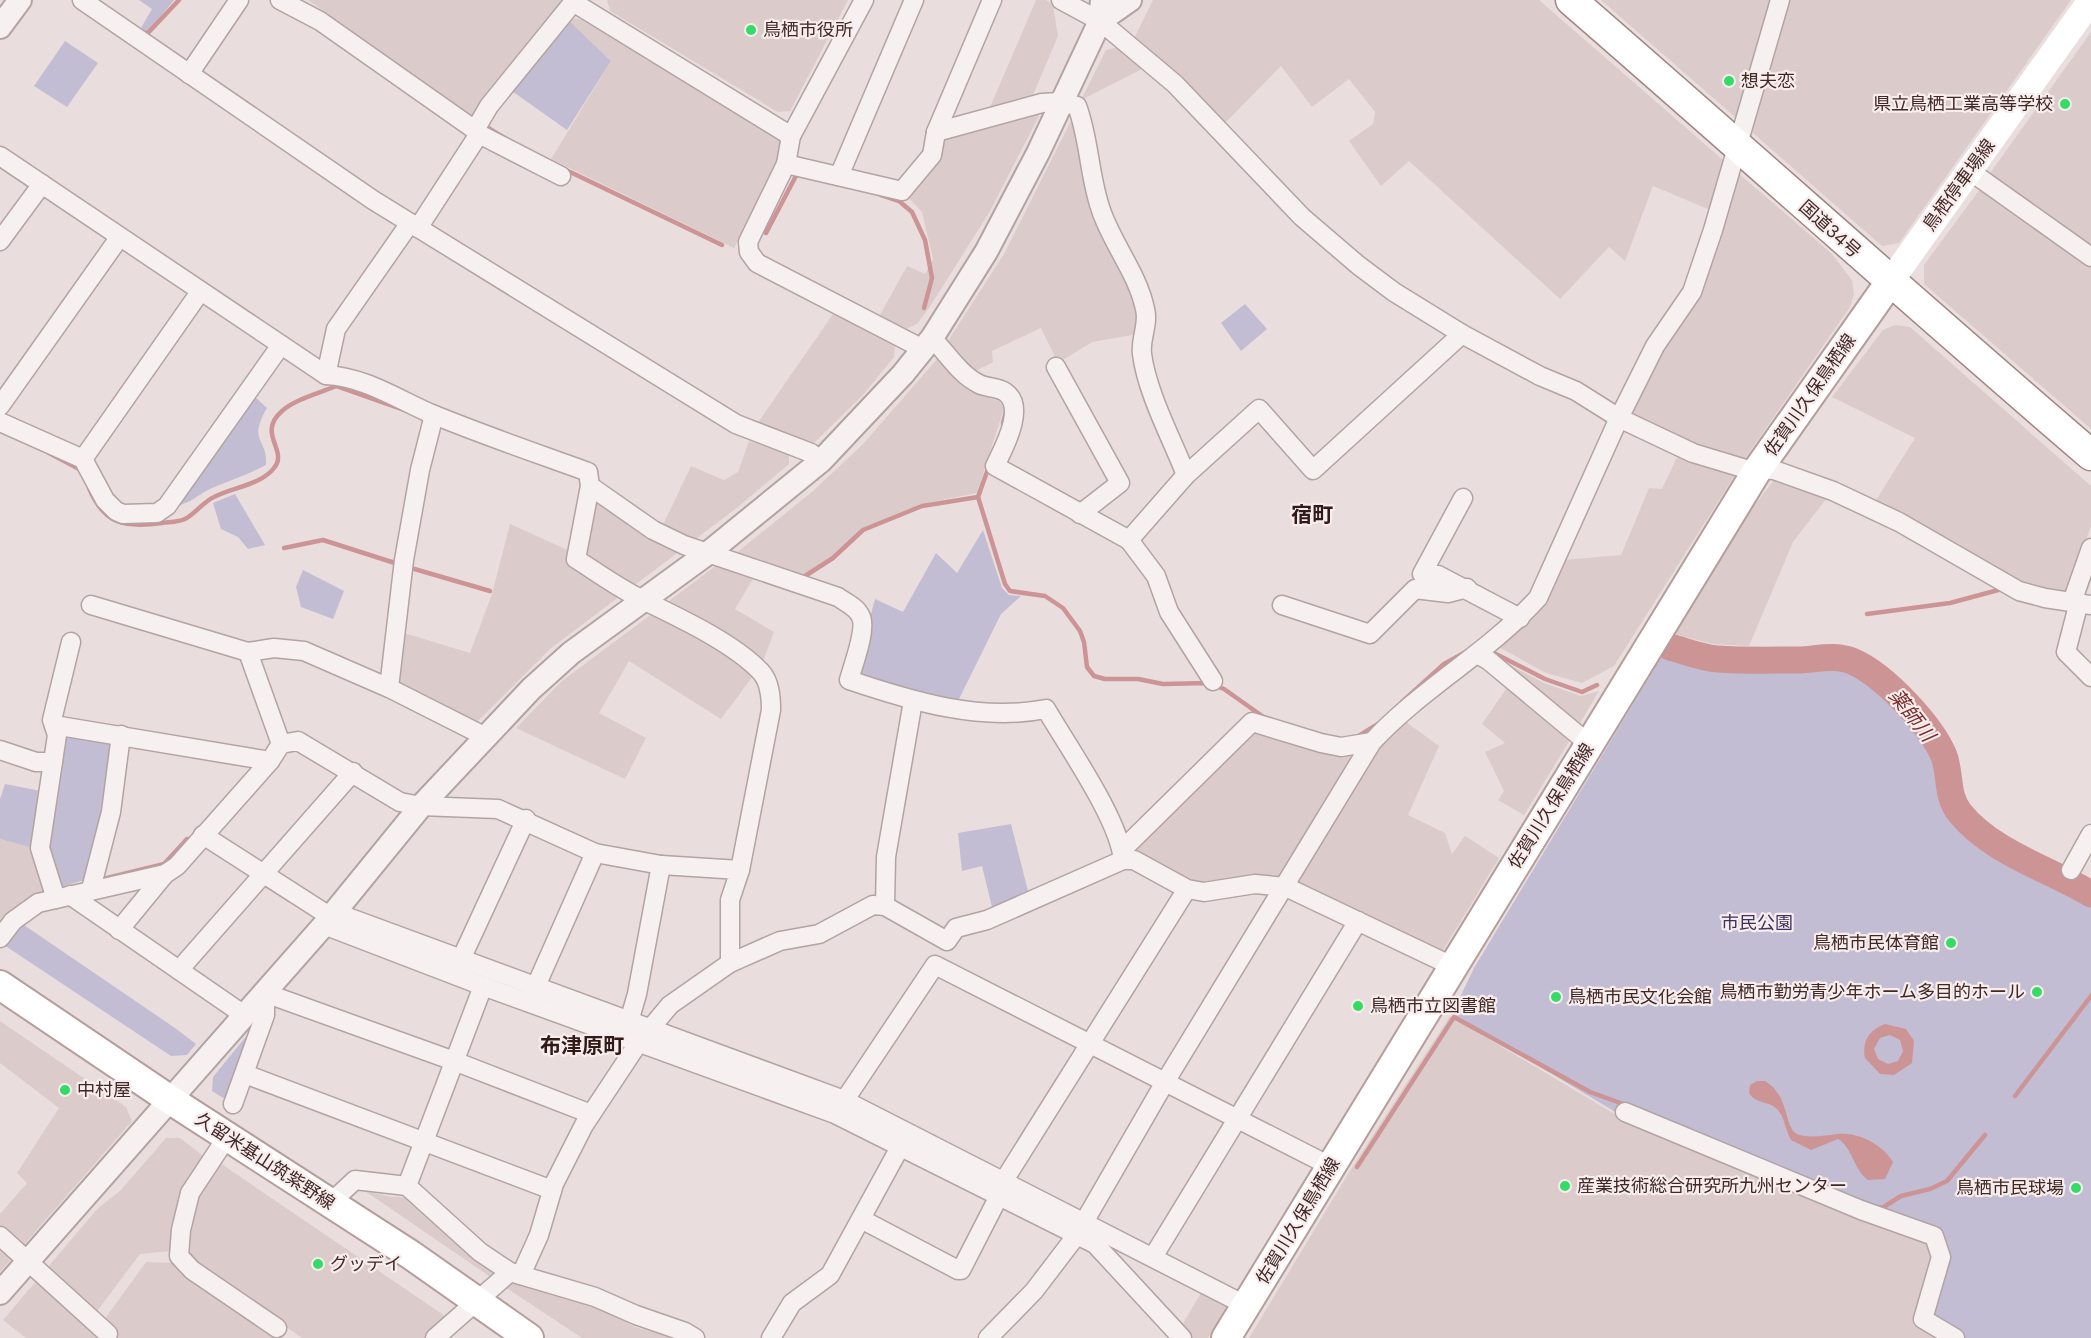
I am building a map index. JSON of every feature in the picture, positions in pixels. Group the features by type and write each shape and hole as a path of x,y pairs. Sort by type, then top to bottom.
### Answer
{"highway":[{"name":"国道34号","path":"1571,0 1738,145 1890,282 2091,455"}],"main road":[{"name":"鳥栖停車場線","path":"1890,282 2091,0"},
{"name":"佐賀川久保鳥栖線","path":"1226,1338 1758,469 1890,282"},
{"name":"久留米基山筑紫野線","path":"0,985 169,1099 411,1255 529,1338"}],"street":[{"path":"0,27 20,0"},
{"path":"81,0 414,225 736,424 811,453 821,461"},
{"path":"189,74 239,0"},
{"path":"280,0 320,21 477,132 561,176"},
{"path":"864,0 791,136 786,164 748,242 749,252 756,263 928,344 979,384 1005,392 1013,402 1014,415 995,466 1129,540 1156,576 1169,612 1214,681"},
{"path":"839,176 914,0"},
{"path":"786,164 902,191 932,155 936,132 992,0"},
{"path":"1061,0 1101,11 1175,84 1302,218 1394,292 1462,334 1540,376 1576,391 1618,418 1693,453 1746,469 1774,470 1833,491 1899,522 2019,591 2045,598 2081,603"},
{"path":"0,1293 330,918 421,806 531,689 571,653 708,553 821,461 928,344 986,252 1038,153 1101,11 1130,0"},
{"path":"988,1338 1034,1291 1080,1228 1165,1082 1286,887 1359,759 1399,713 1493,641 1520,618 1538,598 1618,418 1655,346 1692,292 1780,0"},
{"path":"326,375 336,329 414,225 477,132 489,106 574,1 791,136"},
{"path":"936,132 1042,103 1060,102 1077,106 1083,122 1102,212 1141,291 1146,312 1142,354 1148,378 1186,475"},
{"path":"0,156 326,375 347,376 364,381 434,415 588,472 590,486 576,559 724,645 761,672 771,692 771,710 740,870 730,900 730,963"},
{"path":"1970,171 2091,257"},
{"path":"0,241 42,184"},
{"path":"0,406 119,238"},
{"path":"83,459 200,291"},
{"path":"1129,540 1186,475 1260,409 1313,470 1462,334"},
{"path":"0,422 83,459 105,500 116,511 123,514 158,513 167,506 281,345"},
{"path":"1056,367 1120,483 1080,514"},
{"path":"389,688 404,560 420,470 434,415"},
{"path":"590,486 653,530 684,546 838,597 853,607 861,615 863,628 849,680 913,701 996,713 1019,714 1046,709 1099,798 1123,855 1187,889 1204,892 1255,884 1286,887 1452,966"},
{"path":"1463,498 1422,574 1438,575 1467,588 1520,618"},
{"path":"2091,548 2081,603 2066,652 2091,677"},
{"path":"1282,605 1370,634 1415,589 1448,593 1467,588"},
{"path":"91,605 248,652 274,648 304,651 389,688 486,737"},
{"path":"71,642 52,720 57,735 40,848 63,897 119,930 244,1015"},
{"path":"248,652 281,744"},
{"path":"1477,654 1488,660 1589,744"},
{"path":"885,906 886,857 913,701"},
{"path":"840,1107 935,964 956,928 987,920 1123,855 1252,722 1341,747 1372,742"},
{"path":"54,725 270,761"},
{"path":"91,890 111,812 121,735"},
{"path":"119,930 165,874 177,866 270,761 281,744 298,741 400,802 421,806 498,809 526,819 594,853 661,865 740,870"},
{"path":"0,750 36,762 53,762"},
{"path":"179,970 353,772"},
{"path":"457,967 526,819"},
{"path":"2072,870 2091,834"},
{"path":"203,835 330,918 457,967 840,1107 999,1190 1080,1228 1153,1257 1246,1306"},
{"path":"533,994 594,853"},
{"path":"435,1338 475,1302 516,1273 539,1235 552,1190 635,1032 661,865"},
{"path":"0,938 13,921 38,903 165,874"},
{"path":"861,1219 961,1270 999,1190 1088,1043 1187,889"},
{"path":"635,1032 669,1005 730,963 780,941 819,934 873,905 885,906 947,941"},
{"path":"1153,1257 1239,1120 1358,921"},
{"path":"935,964 1330,1166"},
{"path":"457,967 483,986 533,994"},
{"path":"407,1186 483,986"},
{"path":"265,993 454,1060 591,1114"},
{"path":"233,1104 265,1015 265,993"},
{"path":"245,1074 552,1190"},
{"path":"1625,1112 1861,1210 1934,1236 1941,1257 1923,1319 1955,1338"},
{"path":"227,1137 190,1194 181,1230 179,1256 192,1270 277,1328"},
{"path":"771,1338 792,1303 830,1275 904,1139"},
{"path":"329,1204 355,1180 407,1186 480,1252 516,1273 595,1297 636,1315 685,1332 694,1338"},
{"path":"1080,1228 1182,1338"},
{"path":"0,1236 108,1334"}],"shaded area":[{"path":"308,0 571,0 476,119"},
{"path":"607,0 848,0 790,111 778,112 610,11"},
{"path":"1036,0 1046,0 1053,5 1058,36 1030,102 1039,116 989,213 929,308 917,324 906,329 880,315 907,266 925,274 933,259 922,212 906,195 941,138 982,126"},
{"path":"1153,0 1539,0 1723,160 1710,210 1653,186 1625,261 1609,247 1560,299 1409,161 1381,186 1349,141 1373,124 1375,112 1349,79 1312,107 1281,66 1223,125 1134,39"},
{"path":"1601,0 1772,0 1741,108 1735,117"},
{"path":"1788,0 2071,0 1899,243 1882,246 1753,133 1754,117"},
{"path":"566,18 580,19 781,139 784,150 734,248 551,159 611,61"},
{"name":"県立鳥栖工業高等学校","path":"2091,32 2091,251 1988,176"},
{"path":"1118,47 1148,66 1081,100 1106,50"},
{"path":"1076,111 1138,297 1138,334 1092,342 1058,363 1041,328 992,351 993,362 970,374 946,344 1004,254"},
{"path":"1737,172 1831,253 1852,280 1854,294 1850,307 1742,463 1625,416"},
{"path":"1983,185 2091,261 2091,429 1924,284 1924,265"},
{"path":"833,314 895,345 894,357 863,395 814,443 757,424"},
{"path":"1895,325 1910,327 2091,486 2091,526 2065,597 2023,588 1873,505 1915,438 1832,397 1883,330"},
{"path":"938,358 959,381 975,393 999,401 1004,408 977,493 921,504 863,528 832,558 803,575 735,554 813,491 863,444"},
{"path":"749,441 789,454 789,464 738,507 550,649 473,726 394,684 401,632 470,653 492,594 510,524 583,557 597,481 663,525 691,466 724,480 738,472"},
{"path":"1680,451 1735,475 1614,666 1582,683 1546,673 1497,646 1563,560 1621,555 1649,488 1662,489"},
{"path":"1777,476 1829,495 1793,542 1749,646 1713,644 1674,634 1753,507"},
{"path":"721,562 756,574 735,609 774,632 762,664 721,719 629,661 599,713 646,738 625,779 516,728 562,681"},
{"path":"1493,656 1544,683 1581,696 1599,691 1578,727"},
{"path":"1510,683 1573,735 1524,815 1498,800 1504,791 1485,752 1505,743 1482,724"},
{"path":"1402,719 1439,746 1408,815 1445,833 1452,854 1465,836 1499,858 1442,952 1294,880 1369,756"},
{"path":"1253,730 1359,752 1282,881 1194,884 1132,851"},
{"path":"0,839 33,848 49,890 0,926"},
{"name":"産業技術総合研究所九州センター","path":"1450,1016 1618,1116 1929,1244 1937,1256 1915,1324 1940,1338 1249,1338 1353,1166"},
{"path":"0,1021 126,1107 132,1121 0,1272 0,1214 27,1183 17,1173 59,1108 0,1063"},
{"path":"1885,1024 1906,1029 1914,1041 1912,1063 1894,1075 1880,1074 1865,1058 1864,1052 1868,1037 1875,1029","holes":["1890,1035 1900,1040 1903,1051 1898,1061 1888,1064 1878,1059 1874,1049 1880,1038"]},
{"path":"1757,1081 1765,1081 1773,1087 1783,1103 1793,1131 1797,1134 1854,1135 1877,1145 1893,1162 1885,1179 1868,1180 1859,1170 1847,1148 1838,1139 1811,1150 1791,1140 1777,1109 1755,1099 1749,1093 1750,1085"},
{"path":"166,1138 180,1138 206,1158 172,1251 140,1254 95,1314 104,1320 146,1262 177,1263 196,1195 217,1161 448,1318 427,1338 302,1338 282,1324 273,1338 26,1338 3,1320 98,1208 120,1191"},
{"path":"365,1191 392,1197 410,1197 497,1274 492,1278"},
{"path":"515,1283 595,1306 635,1327 674,1338 582,1338 505,1287"},
{"path":"1204,1288 1230,1301 1208,1338 1191,1338 1181,1327"}],"green space":[{"path":"139,0 174,0 148,32 141,28 152,9"},
{"path":"566,18 611,61 567,130 509,89"},
{"path":"65,41 98,63 67,107 34,86"},
{"path":"1245,304 1267,329 1241,351 1221,323"},
{"path":"254,396 267,408 261,419 258,434 266,456 266,465 212,488 184,504 173,506"},
{"path":"235,494 265,545 248,549 238,537 221,529 213,503"},
{"path":"983,530 1002,588 1009,595 1021,596 1001,614 958,701 927,699 854,677 875,599 903,612 936,553 957,573"},
{"path":"303,570 344,591 333,619 301,607 296,587"},
{"name":"市民公園","path":"1665,651 1716,664 1821,665 1858,670 1873,675 1888,688 1916,723 1935,760 1942,801 1954,818 2012,858 2091,899 2091,1338 1963,1338 1939,1324 1930,1312 1948,1256 1938,1226 1863,1206 1617,1113 1452,1014 1474,968"},
{"path":"64,733 115,741 107,808 88,879 60,887 45,845"},
{"path":"5,784 41,791 33,848 0,839 0,799"},
{"path":"1011,824 1028,891 992,907 982,866 962,871 958,833"},
{"path":"21,923 196,1044 187,1055 171,1056 4,945"},
{"path":"248,1034 252,1037 228,1101 212,1091 213,1077"}],"waterway":[{"path":"144,32 147,34 179,0"},
{"path":"485,126 503,137"},
{"path":"564,169 722,245"},
{"path":"766,233 797,174 800,175"},
{"path":"881,195 899,201 912,212 925,240 932,278 924,308"},
{"path":"89,488 102,510 117,521 137,525 180,521 189,517 210,499 254,482 274,468 278,455 272,427 282,411 294,403 336,386 404,410"},
{"path":"1003,423 1006,412"},
{"path":"49,453 81,470"},
{"path":"989,466 978,497 1005,584 1010,591 1045,596 1063,608 1080,631 1084,642 1087,667 1094,676 1105,679 1138,679 1163,684 1208,683 1224,689 1265,718"},
{"path":"802,578 833,558 863,530 922,506 978,497"},
{"path":"284,548 323,540 398,564"},
{"path":"411,568 490,591"},
{"path":"1867,614 1950,603 2002,589"},
{"name":"薬師川","path":"1670,647 1718,659 1841,658 1866,669 1893,690 1929,730 1944,756 1953,800 1960,813 1973,827 2021,859 2091,894"},
{"path":"1402,702 1444,664 1471,649"},
{"path":"1488,650 1545,679 1582,692 1597,685"},
{"path":"1357,737 1378,724"},
{"path":"99,880 164,864 187,839 192,839"},
{"path":"2015,1096 2091,996"},
{"path":"1357,1167 1454,1017 1590,1092 1626,1105"},
{"path":"1879,1207 1882,1208 1901,1196 1930,1189 1947,1181 1985,1135"}],"place":[{"name":"鳥栖市役所","path":"751,30"},
{"name":"想夫恋","path":"1729,81"},
{"name":"県立鳥栖工業高等学校","path":"2065,104"},
{"name":"鳥栖市民体育館","path":"1951,943"},
{"name":"鳥栖市勤労青少年ホーム多目的ホール","path":"2037,992"},
{"name":"鳥栖市民文化会館","path":"1556,997"},
{"name":"鳥栖市立図書館","path":"1358,1006"},
{"name":"中村屋","path":"65,1090"},
{"name":"産業技術総合研究所九州センター","path":"1565,1186"},
{"name":"鳥栖市民球場","path":"2076,1188"},
{"name":"グッデイ","path":"318,1264"}],"district":[{"name":"宿町","path":"1312,515"},
{"name":"布津原町","path":"582,1046"}]}
